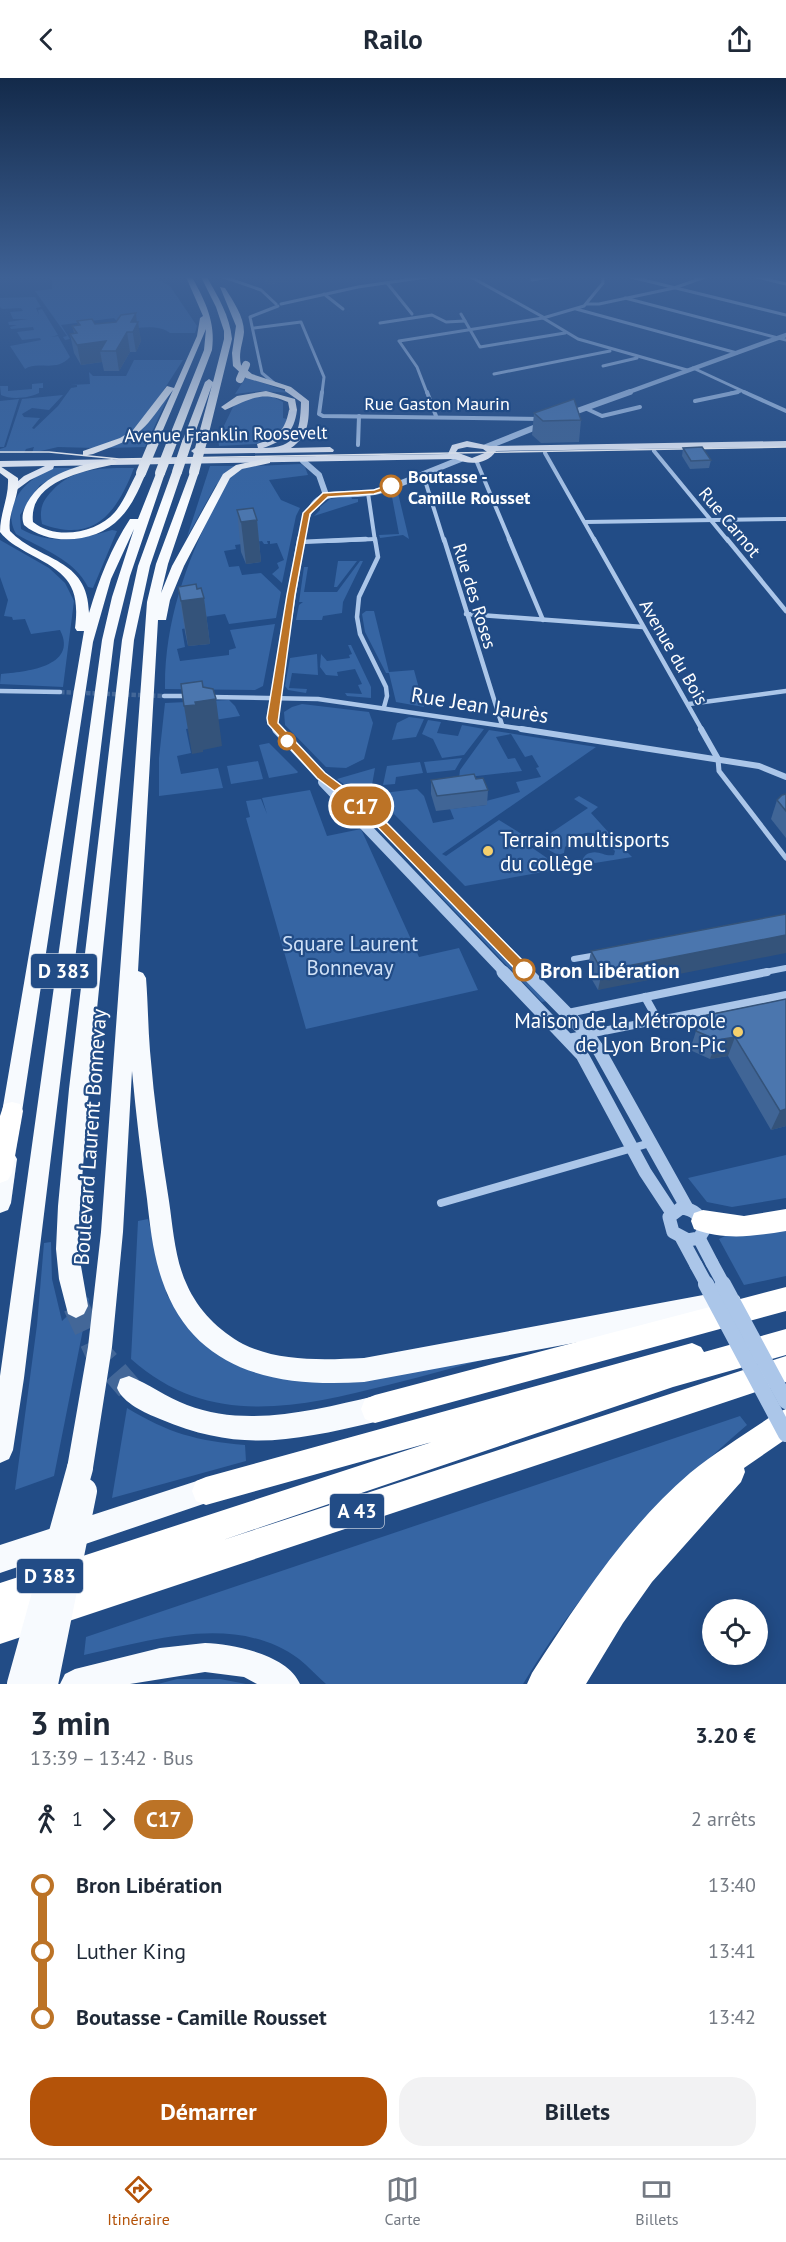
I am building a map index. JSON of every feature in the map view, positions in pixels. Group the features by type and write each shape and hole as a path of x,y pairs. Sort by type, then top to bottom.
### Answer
{"highway":[{"path":"112,462 66,474 45,485 39,490 27,513 31,526 48,534 87,532 109,524 118,515 141,473 193,352"},
{"name":"Boulevard Laurent Bonnevay","path":"0,1450 12,1378 108,640 116,599 150,498 207,352"},
{"path":"76,1306 67,1249 70,1194 79,1089 128,640 144,566 218,352"},
{"name":"Boulevard Laurent Bonnevay","path":"85,1467 112,1232 153,602 162,564 198,456 206,441 225,352"},
{"path":"236,352 235,361 237,366 249,376 288,389"},
{"path":"206,441 240,379 246,365 246,354"},
{"path":"86,453 123,440 136,432 185,368"},
{"path":"221,416 245,395 269,394 291,401 293,410"},
{"path":"149,648 160,624 164,600 178,566 222,482 231,471 239,467 267,461"},
{"path":"0,466 13,478 15,488 4,513 5,530 23,546 62,566 74,577 81,588 85,610 73,672 71,736"},
{"path":"0,1203 12,1111 87,642 97,603 128,531 150,498"},
{"path":"132,935 138,987 141,1057 151,1148 169,1264 179,1293 190,1312 227,1348 249,1361 280,1369 340,1372 387,1366 714,1305 784,1300"},
{"path":"0,1144 12,1111"},
{"path":"0,1173 12,1111"},
{"path":"696,1222 744,1227 786,1220"},
{"path":"129,1388 159,1408 210,1426 243,1429 316,1423 784,1300"},
{"path":"0,1559 206,1491 786,1330"},
{"name":"A 43","path":"0,1598 460,1447 673,1374 786,1342"},
{"name":"A 43","path":"0,1628 786,1370"},
{"path":"543,1684 588,1614 629,1558 659,1524 691,1491 786,1424"},
{"path":"568,1684 600,1629 640,1572 756,1444"},
{"path":"45,1684 85,1467"},
{"name":"D 383","path":"20,1684 85,1467"},
{"path":"75,1684 170,1661 212,1658 243,1662 285,1684"}],"main road":[{"path":"211,461 245,458 279,450 307,433 305,401 288,389"},
{"path":"234,450 263,445 285,435 291,426 293,410"},
{"path":"319,442 345,450"},
{"name":"Avenue Franklin Roosevelt","path":"0,466 437,457 456,455 467,444 489,450 545,453 786,449"},
{"name":"Avenue Franklin Roosevelt","path":"0,457 86,453 345,450 456,455 477,460 489,450 786,444"},
{"path":"15,488 27,478 57,464 93,457 148,452"}],"street":[{"path":"258,352 262,373 271,381 288,389"},
{"name":"Rue Gaston Maurin","path":"314,352 324,377 319,414 323,416 523,417 550,421"},
{"path":"407,352 417,367 436,416"},
{"path":"494,374 604,352"},
{"path":"621,352 690,369 786,411"},
{"path":"733,352 737,353"},
{"path":"489,450 550,421 740,352"},
{"path":"603,366 640,357"},
{"path":"695,401 742,390"},
{"path":"585,408 602,416 640,406"},
{"path":"358,445 359,416"},
{"name":"Rue Carnot","path":"654,451 786,610"},
{"name":"Avenue du Bois","path":"545,453 689,704 718,759 719,771 786,858"},
{"path":"456,455 447,464 380,491 326,495 306,513 275,698 273,724 321,776 369,811 588,1035 600,1052 696,1222 712,1263 786,1401"},
{"path":"437,457 447,461 447,464"},
{"path":"477,460 543,620"},
{"path":"303,461 310,464 322,478 326,495"},
{"name":"Rue des Roses","path":"423,474 502,725"},
{"path":"368,493 378,557 359,597 356,611 360,634 386,687 387,696 384,707"},
{"path":"585,522 786,519"},
{"path":"300,542 375,539"},
{"path":"466,614 643,627"},
{"path":"0,691 60,692"},
{"path":"689,704 786,692"},
{"path":"164,696 196,696"},
{"name":"Rue Jean Jaurès","path":"207,697 318,699 384,707 759,766 786,777"},
{"path":"321,776 324,784 567,1038 592,1071 633,1148 672,1213 696,1222"},
{"path":"574,959 608,952"},
{"path":"567,1013 786,968"},
{"path":"567,1038 659,1022 786,995"},
{"path":"645,997 659,1022"},
{"path":"441,1203 651,1143"},
{"path":"672,1213 669,1217 670,1227 682,1239 786,1434"},
{"path":"682,1239 694,1240 696,1222"}],"green space":[{"path":"14,352 67,352 70,357 59,364 25,369"},
{"path":"134,360 183,360 141,425 127,436 94,448 58,447 32,453 34,447 26,449 24,453 0,453 0,449 6,447 22,399 63,395 49,410 32,408 22,414 24,417 40,418 32,428 34,429 58,406 71,388 77,387 77,385 70,385 90,384 89,372 93,376 126,376"},
{"path":"246,377 291,393 261,391 235,394"},
{"path":"43,383 43,388 39,388 39,393 31,396 15,398 1,395 0,386 8,386 8,391 32,389 32,384"},
{"path":"260,396 273,397 283,402 283,418 287,419 282,433 256,444 219,446 218,438 234,405"},
{"path":"168,397 145,447 105,448 136,435"},
{"path":"19,399 4,447 0,447 0,401"},
{"path":"301,464 308,475 269,480 281,500 300,508 296,516 282,583 272,574 279,568 277,563 284,560 277,543 270,544 270,541 267,541 268,544 264,544 262,541 235,545 236,549 224,551 229,567 239,566 242,575 261,573 281,592 276,618 229,624 225,614 190,619 192,627 182,629 185,647 177,649 180,661 229,655 229,650 236,648 230,630 275,624 263,686 255,690 165,689 170,632 184,576 206,523 233,472 251,466"},
{"path":"210,466 239,466 216,485 187,537"},
{"path":"53,468 73,468 40,485 20,515 21,529 43,538 55,539 78,538 112,530 117,531 93,588 88,587 82,577 66,562 16,534 12,523 11,513 19,494 34,478"},
{"path":"134,468 120,498 101,520 90,527 76,530 60,529 42,524 41,510 46,498 69,477 90,470"},
{"path":"397,489 409,539 403,535 380,538 379,535 399,534 392,497 384,494"},
{"path":"351,496 352,499 358,499 358,502 314,516 330,499"},
{"path":"0,540 49,568 65,583 74,601 63,687 0,684 1,674 35,669 56,660 62,652 64,642 60,630 31,634 25,619 13,620 12,617 4,616 8,600 0,577"},
{"path":"338,561 357,561 337,587 334,587"},
{"path":"360,561 363,561 343,602 342,613 323,616 322,620 296,620 299,605 303,602 299,602 304,567 308,567 304,592 337,592"},
{"path":"366,611 374,611 389,672 414,670 424,707 396,702 389,673 386,673 365,632 362,614"},
{"path":"348,645 351,645 371,687 371,698 347,696 345,693 362,694 358,685 362,684 355,669 337,672 338,676 326,675 320,667 321,654 327,661 350,658 349,655 352,654"},
{"path":"317,654 318,675 292,673 289,688 307,689 306,693 288,690 285,686 290,658"},
{"path":"229,700 240,716 208,721 209,725 186,729 191,753 177,756 181,774 218,768 223,788 159,796 159,758 165,703"},
{"path":"302,704 369,712 373,723 364,759 346,768 326,767 285,725 284,712"},
{"path":"409,717 424,719 416,737 392,740 397,723"},
{"path":"428,720 441,722 437,733 458,736 462,725 484,729 464,755 442,758 433,739 422,734"},
{"path":"489,730 596,747 442,854 446,856 499,820 536,843 531,847 547,858 549,871 465,886 392,812 383,793 417,789 424,796 433,823 454,819 450,809 486,805 486,801 520,792 516,782 541,777 536,768 539,767 532,755 525,757 511,734 496,737 508,759 515,758 522,771 459,778 460,770"},
{"path":"269,743 297,773 269,778 259,745"},
{"path":"462,758 455,770 427,773 424,762"},
{"path":"258,761 263,779 231,784 227,766"},
{"path":"420,762 423,773 396,777 395,784 383,785 387,766"},
{"path":"375,768 372,785 361,790 353,791 337,779"},
{"name":"Square Laurent Bonnevay","path":"310,790 327,836 361,829 419,957 459,948 478,990 306,1029 246,818 250,817 246,801 261,799 267,814 262,798"},
{"path":"579,796 598,807 591,813 610,834 583,834 565,847 564,853 558,855 536,843 588,808 574,799"},
{"path":"615,840 632,857 564,868 564,861 580,862 585,855 590,853 614,855 615,851 607,843"},
{"path":"430,878 547,1001 542,1002 425,880"},
{"path":"786,1155 786,1198 732,1207 707,1202 688,1178"},
{"path":"148,1219 167,1295 180,1315 241,1366 530,1347 388,1385 287,1405 222,1404 191,1395 160,1381 131,1359 138,1221"},
{"path":"786,1230 786,1276 744,1285 719,1239 727,1235"},
{"path":"51,1242 52,1279 62,1321 87,1297 89,1299 54,1476 15,1490 37,1325 44,1243"},
{"path":"127,1408 170,1430 212,1441 245,1445 246,1461 112,1498"},
{"path":"740,1416 747,1425 683,1483 624,1546 571,1612 523,1684 326,1684 299,1659 275,1645 249,1637 221,1634 194,1634 166,1638 84,1655 86,1637"},
{"path":"177,1679 220,1679 246,1684 158,1684"}],"building":[{"path":"574,399 581,420 543,421 534,413"},
{"path":"702,447 711,460 691,461 683,448"},
{"path":"253,508 257,520 241,522 237,510"},
{"path":"196,584 197,589 201,588 204,598 181,601 178,587"},
{"path":"202,681 203,687 213,689 216,699 184,706 181,684"},
{"path":"474,774 476,779 483,778 488,790 437,796 431,780"},
{"path":"786,794 786,811 777,800"},
{"path":"786,914 786,935 602,971 591,951"},
{"path":"786,999 786,1109 780,1111 735,1037 717,1040 696,1031 703,1016"}],"tunnel":[{"path":"60,692 164,696"},
{"path":"76,1306 97,1351 129,1388"}],"tram line":[{"path":"0,452 49,452 119,459 786,447"}],"bus line":[{"name":"C17","path":"391,486 374,492 326,495 306,513 291,595 272,718 273,724 321,776 369,811 524,970"}],"place":[{"name":"Boutasse - Camille Rousset","path":"391,486"},
{"name":"Terrain multisports du collège","path":"488,851"},
{"name":"Bron Libération","path":"524,970"},
{"name":"Maison de la Métropole de Lyon Bron-Pic","path":"738,1032"}]}
